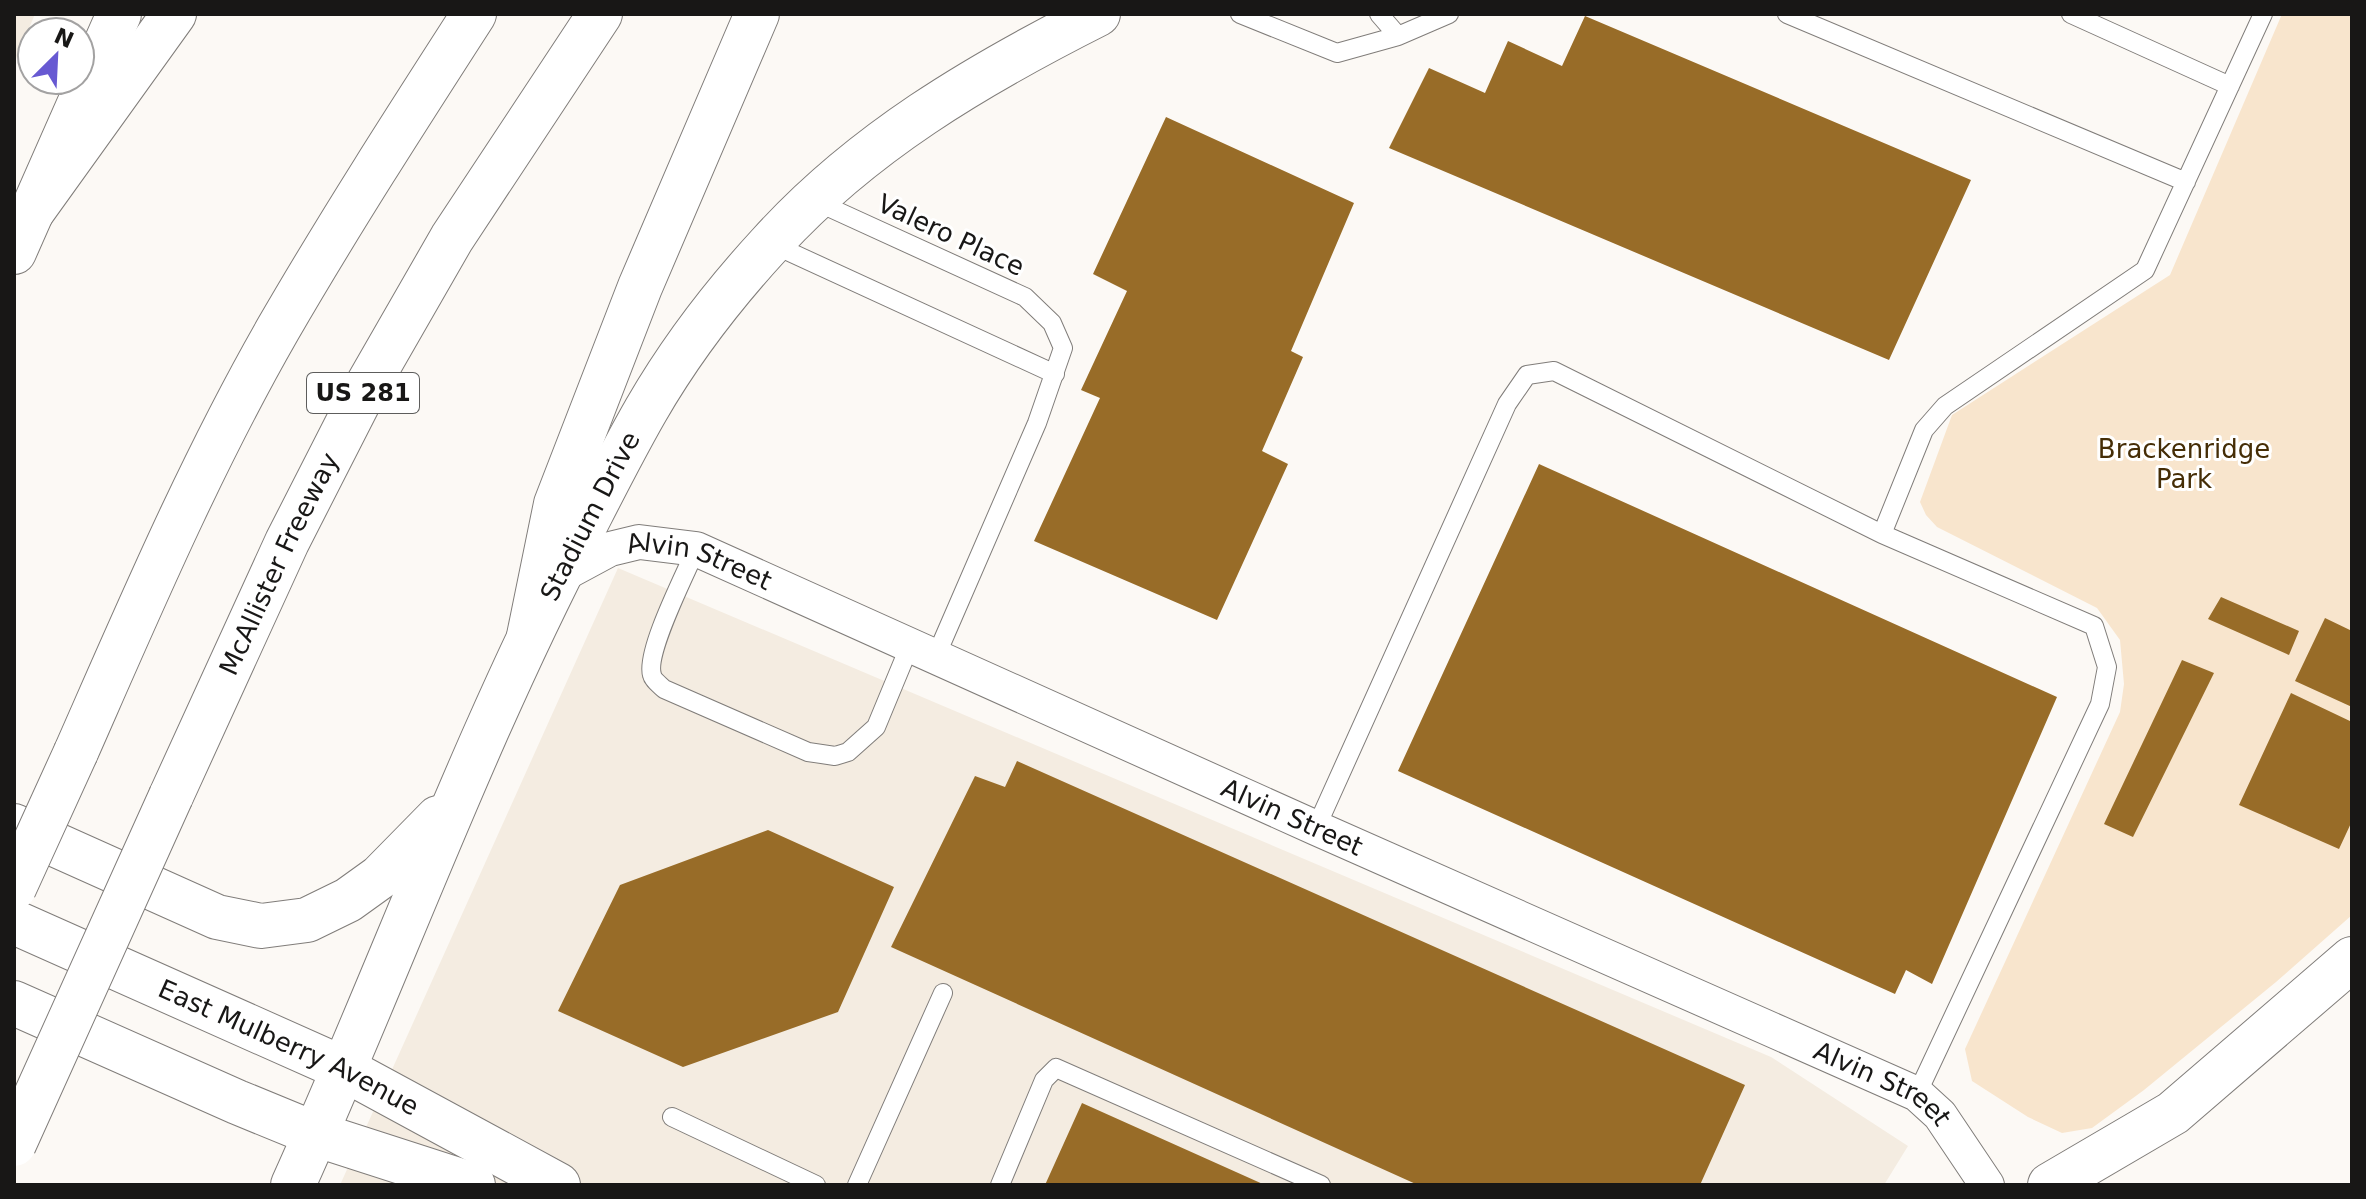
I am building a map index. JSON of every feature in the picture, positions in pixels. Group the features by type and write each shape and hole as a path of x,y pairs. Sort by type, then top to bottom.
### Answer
{"main road":[{"path":"22,232 119,14"},
{"path":"22,232 174,14"},
{"path":"14,888 185,506 277,331 383,154 474,14"},
{"name":"McAllister Freeway","path":"14,1144 287,542 363,393 452,238 600,14"},
{"path":"529,636 556,504 640,287 757,14"},
{"name":"Stadium Drive","path":"293,1185 455,801 529,636 647,408 703,324 770,243 869,152 934,104 1021,53 1098,14"},
{"path":"14,826 217,917 261,926 307,920 348,900 380,877 455,801"},
{"name":"East Mulberry Avenue","path":"14,922 344,1069 558,1185"},
{"path":"2050,1185 2173,1113 2352,959"},
{"name":"East Mulberry Avenue","path":"14,1003 315,1134 473,1185"}],"street":[{"name":"Alvin Street","path":"558,577 610,549 639,542 696,549 1917,1094 1940,1115 1987,1185"}],"lane":[{"path":"1240,14 1337,53 1398,36 1449,14"},
{"path":"1379,14 1398,36"},
{"path":"1787,14 2186,182"},
{"path":"2071,14 2230,86"},
{"path":"1882,534 1924,430 1945,406 2145,270 2263,14"},
{"name":"Valero Place","path":"696,549 656,641 652,678 664,689 808,752 835,756 848,752 876,727 923,650 1037,423 1055,374 1063,348 1052,323 1025,297 815,201"},
{"path":"770,243 1055,374"},
{"path":"1316,828 1507,404 1527,375 1554,371 1882,534 2094,626 2107,667 2100,704 1917,1094"},
{"path":"857,1185 943,993"},
{"path":"1000,1185 1044,1080 1056,1068 1321,1185"},
{"path":"672,1117 816,1185"}],"shaded area":[{"path":"14,14 35,14 16,16 14,64"},
{"path":"618,568 1771,1057 1908,1146 1884,1185 340,1185"}],"green space":[{"name":"Brackenridge Park","path":"2282,14 2352,14 2352,915 2144,1090 2092,1128 2062,1133 2028,1117 1972,1081 1965,1049 2120,712 2124,684 2120,640 2097,608 1937,527 1920,502 1952,415 2170,275"}],"building":[{"path":"1585,16 1971,180 1889,360 1389,148 1429,68 1485,93 1508,41 1562,66"},
{"path":"1166,117 1354,203 1291,351 1303,357 1262,451 1288,464 1217,620 1034,541 1100,398 1081,390 1127,291 1093,274"},
{"path":"1539,464 2057,697 1932,984 1906,970 1895,994 1398,771"},
{"path":"2221,597 2299,631 2289,655 2208,619"},
{"path":"2325,618 2352,631 2352,707 2295,681"},
{"path":"2182,660 2214,673 2133,837 2104,824"},
{"path":"2291,693 2352,722 2352,821 2339,849 2239,805"},
{"path":"1017,761 1745,1085 1700,1185 1418,1185 891,947 975,776 1005,787"},
{"path":"768,830 894,887 838,1012 683,1067 558,1011 620,885"},
{"path":"1082,1103 1265,1185 1045,1185"}]}
